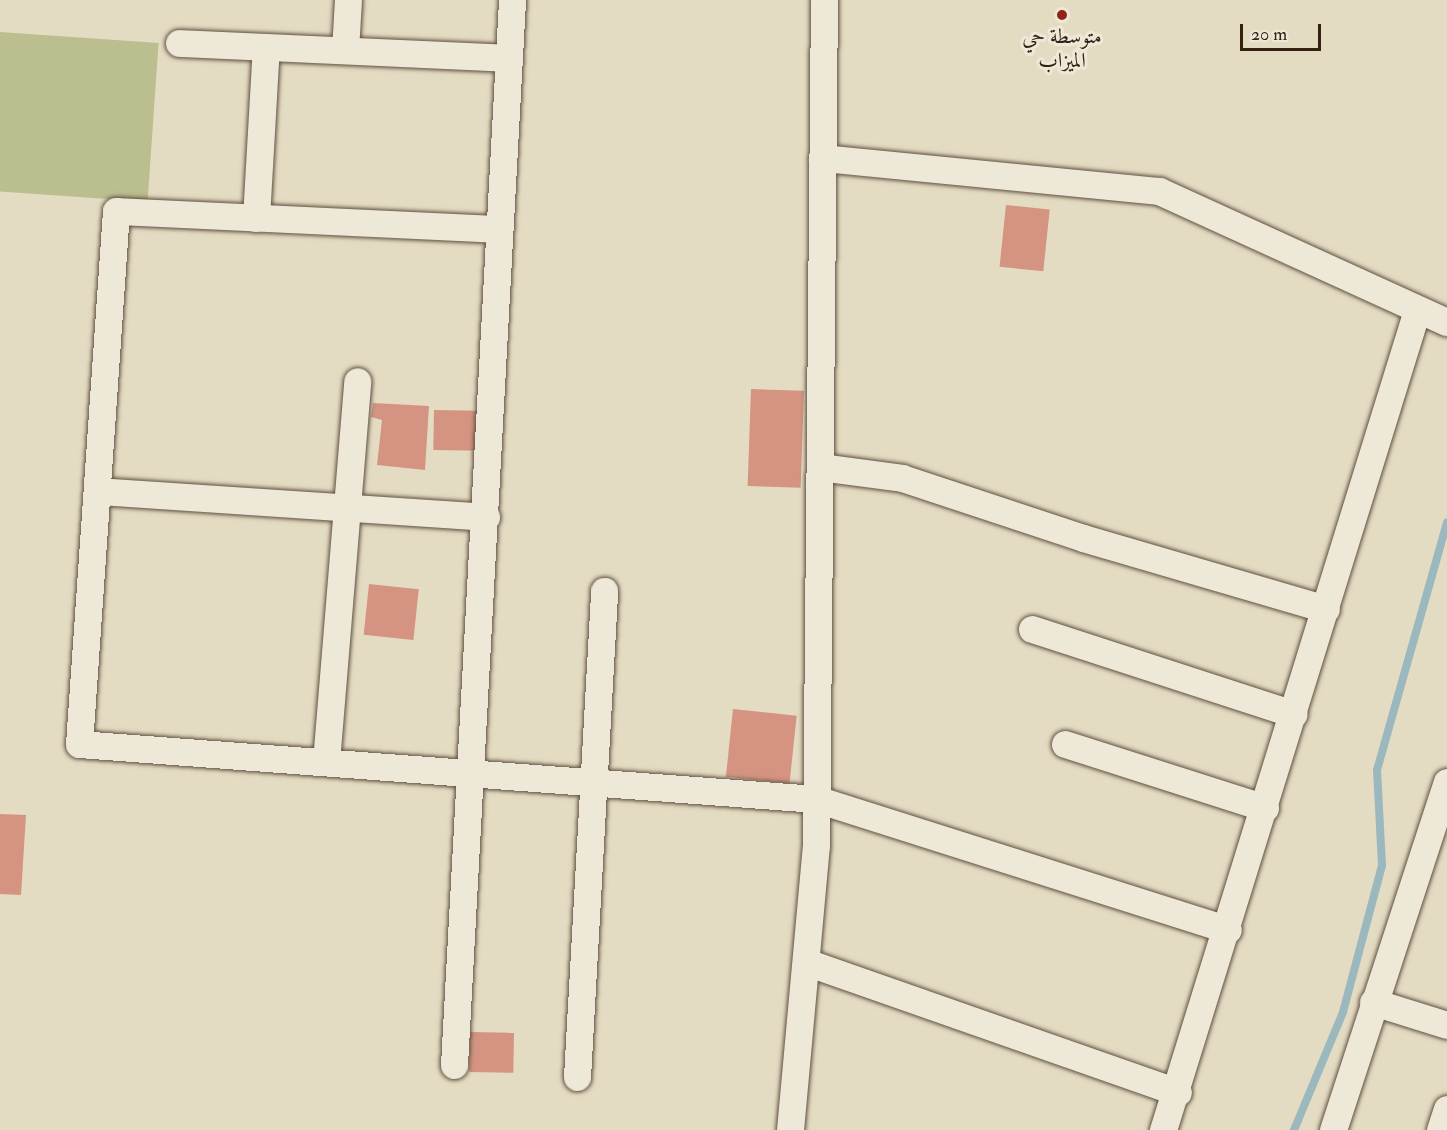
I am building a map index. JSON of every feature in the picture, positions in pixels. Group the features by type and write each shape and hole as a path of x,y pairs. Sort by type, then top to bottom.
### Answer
{"street":[{"path":"345,50 348,0"},
{"path":"454,1065 486,517 498,229 512,0"},
{"path":"790,1130 806,962 816,799 824,0"},
{"path":"179,43 509,58"},
{"path":"256,218 266,47"},
{"path":"822,158 1159,191 1447,322"},
{"path":"498,229 116,211 98,491 78,744 326,762 471,769 816,799 1228,930"},
{"path":"1163,1130 1178,1092 1417,310"},
{"path":"326,762 357,381"},
{"path":"820,467 902,478 1083,538 1326,609"},
{"path":"98,491 486,517"},
{"path":"577,1077 604,591"},
{"path":"1032,629 1294,714"},
{"path":"1065,744 1265,808"},
{"path":"1333,1130 1373,1002 1447,782"},
{"path":"806,962 1178,1092"},
{"path":"1373,1002 1447,1025"},
{"path":"1440,1130 1447,1109"}],"green space":[{"path":"0,32 159,43 148,202 0,191"}],"building":[{"path":"1006,205 1050,210 1043,271 1000,267"},
{"path":"751,389 804,391 801,488 748,486"},
{"path":"373,403 429,406 425,470 377,465 382,420 371,417"},
{"path":"434,410 481,411 480,451 433,450"},
{"path":"369,584 419,589 413,640 364,635"},
{"path":"733,709 797,716 790,783 726,777"},
{"path":"0,814 26,815 21,895 0,894"},
{"path":"470,1032 514,1033 513,1073 469,1072"}],"waterway":[{"path":"1294,1130 1343,1012 1382,865 1377,770 1447,523"}],"place":[{"name":"متوسطة حي الميزاب","path":"1062,15"}]}
